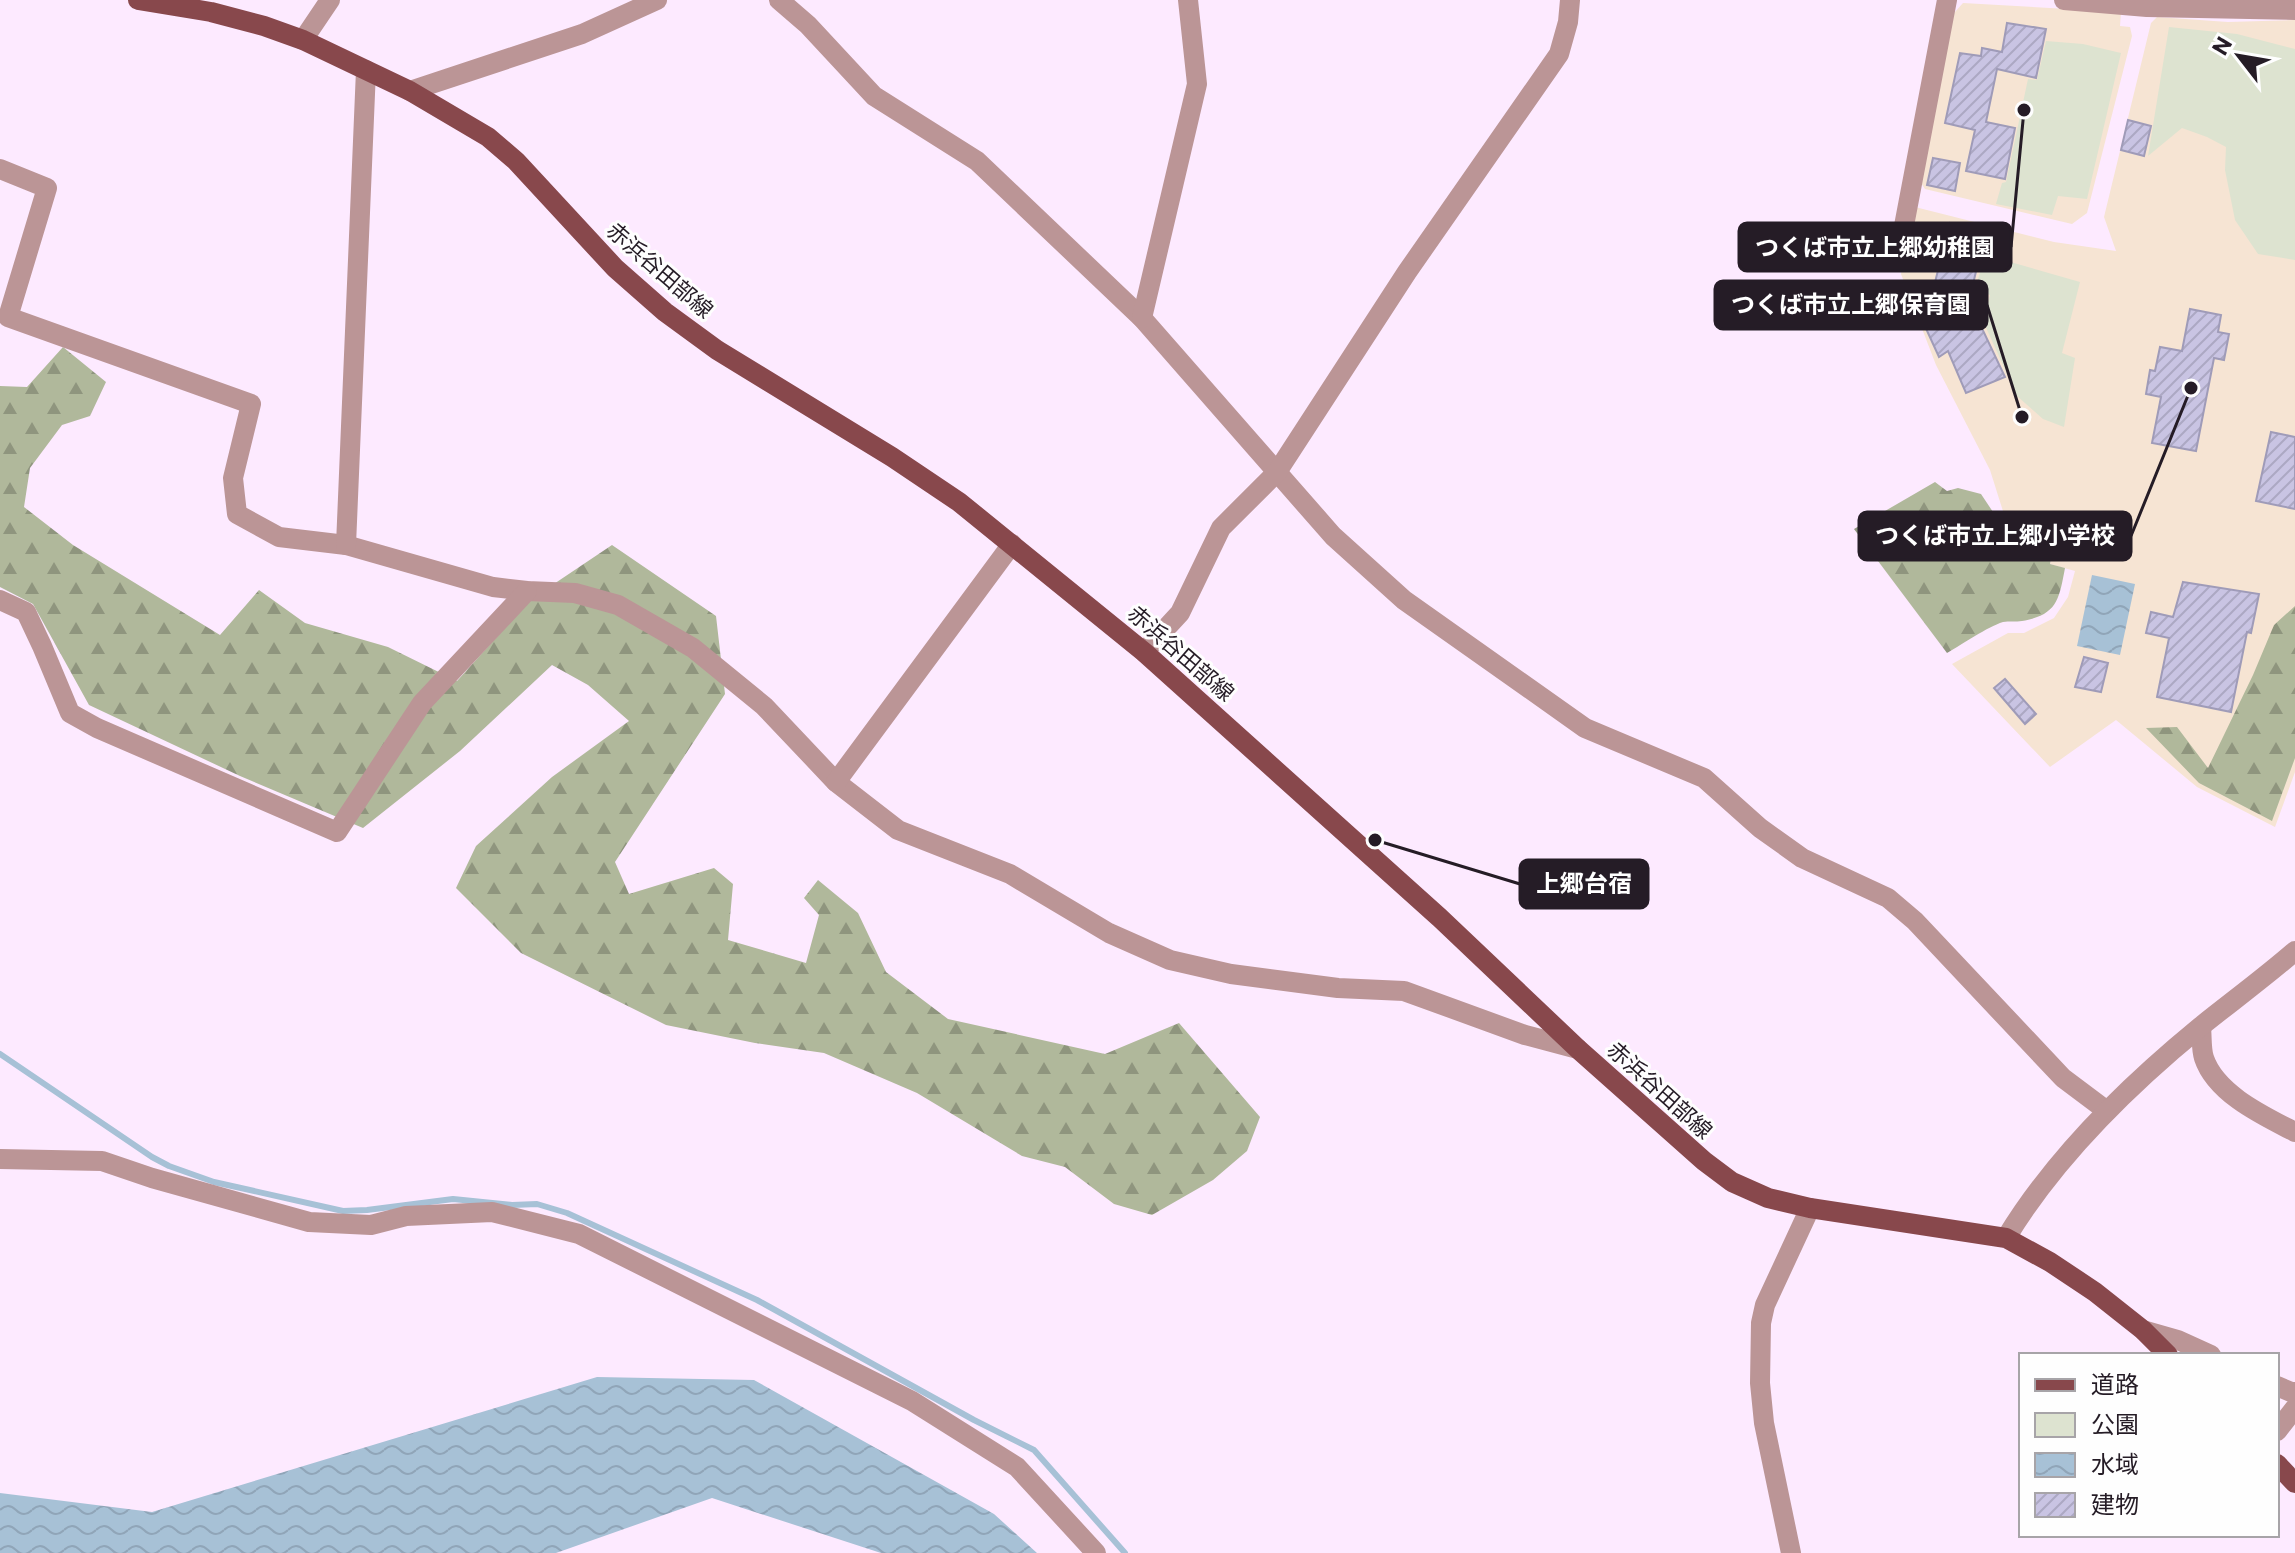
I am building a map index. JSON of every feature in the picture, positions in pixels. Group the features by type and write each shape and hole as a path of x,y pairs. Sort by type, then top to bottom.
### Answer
{"main road":[{"name":"赤浜谷田部線","path":"138,0 211,12 303,40 410,91 488,137 516,161 615,268 665,312 717,350 948,494 1144,652 1440,918 1578,1049 1677,1138 1732,1182 1768,1198 1810,1208 2006,1238 2095,1292 2143,1330 2166,1353"},
{"path":"2279,1466 2295,1483"}],"street":[{"path":"303,40 330,0"},
{"path":"410,91 582,34 657,0"},
{"path":"779,0 808,25 874,96 977,161 1142,318 1333,536 1404,600 1585,728 1704,778 1760,828 1802,858 1888,898 1915,921 2063,1078 2107,1111"},
{"path":"1142,318 1197,84 1188,0"},
{"path":"1144,652 1180,613 1221,528 1277,472 1407,272 1559,54 1568,22 1570,0"},
{"path":"1899,252 1947,0"},
{"path":"2064,0 2147,7 2295,10"},
{"path":"346,545 366,70"},
{"path":"0,169 47,188 8,317 251,404 233,478 237,514 279,537 346,545 493,587 575,593 618,605 693,648 764,706 836,782 898,830 1010,874 1109,933 1170,960 1231,974 1338,988 1404,991 1525,1035 1578,1049"},
{"path":"836,782 1012,544"},
{"path":"0,600 26,612 70,713 97,728 337,832 422,703 527,591"},
{"path":"2006,1238 2068,1155 2107,1111 2201,1027 2295,951"},
{"path":"2201,1027 2204,1058 2220,1084 2255,1111 2295,1132"},
{"path":"0,1159 102,1161 309,1222 371,1225 406,1216 492,1212 579,1234 912,1401 1017,1467 1096,1553"},
{"path":"1791,1553 1764,1423 1760,1383 1761,1323 1765,1305 1810,1208"},
{"path":"2143,1330 2178,1340 2207,1353"},
{"path":"2279,1428 2295,1408"}],"shaded area":[{"path":"1963,3 2121,12 2120,26 2130,27 2132,36 2087,213 2072,224 1925,189 1921,183 1954,13"},
{"path":"2157,17 2228,22 2295,20 2295,772 2275,827 2197,787 2116,720 2050,767 1952,664 2008,633 2024,633 2054,618 2068,597 2075,571 2050,564 2057,525 2042,526 2040,540 2008,527 1990,470 1936,365 1901,274 1915,207 2054,242 2116,251 2104,217 2151,23"}],"green space":[{"path":"2169,27 2237,34 2295,49 2295,260 2258,254 2235,220 2225,170 2226,147 2182,128 2148,156"},
{"path":"2046,41 2083,44 2121,53 2087,199 2058,196 2052,215 1996,204 2002,183 2006,182 2028,79 2037,80"},
{"path":"1987,249 2009,254 2007,261 2080,282 2062,353 2075,358 2064,427 2043,419 2017,396 1983,321 1990,295 1975,289"},
{"path":"63,347 106,382 90,416 62,425 30,468 24,507 73,545 220,635 259,590 305,623 388,647 457,681 530,600 612,545 716,616 725,694 615,862 629,894 714,868 733,884 728,940 806,963 819,915 804,898 818,880 858,913 886,972 948,1019 1105,1054 1179,1023 1260,1117 1247,1151 1213,1180 1152,1215 1114,1204 1065,1167 1022,1156 917,1093 824,1053 666,1025 521,953 456,888 476,846 552,777 629,721 588,685 552,665 460,751 363,828 240,776 89,705 33,604 0,587 0,386 27,387"},
{"path":"1935,482 1947,491 1958,488 1981,494 2007,533 2054,542 2050,564 2065,568 2058,597 2043,615 1997,624 1947,653 1854,529"},
{"path":"2295,606 2295,758 2272,821 2199,783 2146,728 2177,727 2208,768 2274,625"}],"water":[{"path":"2092,575 2135,584 2120,655 2077,646"},
{"path":"597,1377 754,1380 994,1514 1037,1553 881,1553 712,1498 556,1553 0,1553 0,1493 152,1512"}],"building":[{"path":"2007,23 2046,29 2036,78 1997,69 1986,122 2015,128 2005,179 1966,171 1975,130 1945,123 1960,53 1981,56 1982,48 2002,52"},
{"path":"2128,120 2151,126 2144,156 2121,150"},
{"path":"1933,158 1960,163 1955,191 1927,185"},
{"path":"1950,223 1981,229 1978,240 1983,242 1969,301 2005,377 1966,393 1948,351 1939,357 1918,311 1930,302"},
{"path":"2190,309 2221,315 2218,332 2229,334 2224,360 2214,358 2196,451 2152,443 2161,397 2146,394 2150,370 2155,371 2160,347 2182,351"},
{"path":"2271,432 2295,437 2295,509 2256,501"},
{"path":"2183,582 2259,594 2251,633 2247,632 2231,712 2157,697 2169,638 2146,633 2151,612 2173,617"},
{"path":"2084,657 2108,663 2101,692 2075,687"},
{"path":"2005,679 2036,714 2025,724 1994,688"}],"waterway":[{"path":"0,1054 152,1157 214,1182 343,1211 453,1199 512,1205 537,1204 567,1213 757,1300 1034,1450 1125,1553"}],"place":[{"name":"つくば市立上郷幼稚園","path":"2024,110"},
{"name":"つくば市立上郷小学校","path":"2191,388"},
{"name":"つくば市立上郷保育園","path":"2022,417"},
{"name":"上郷台宿","path":"1375,840"}]}
